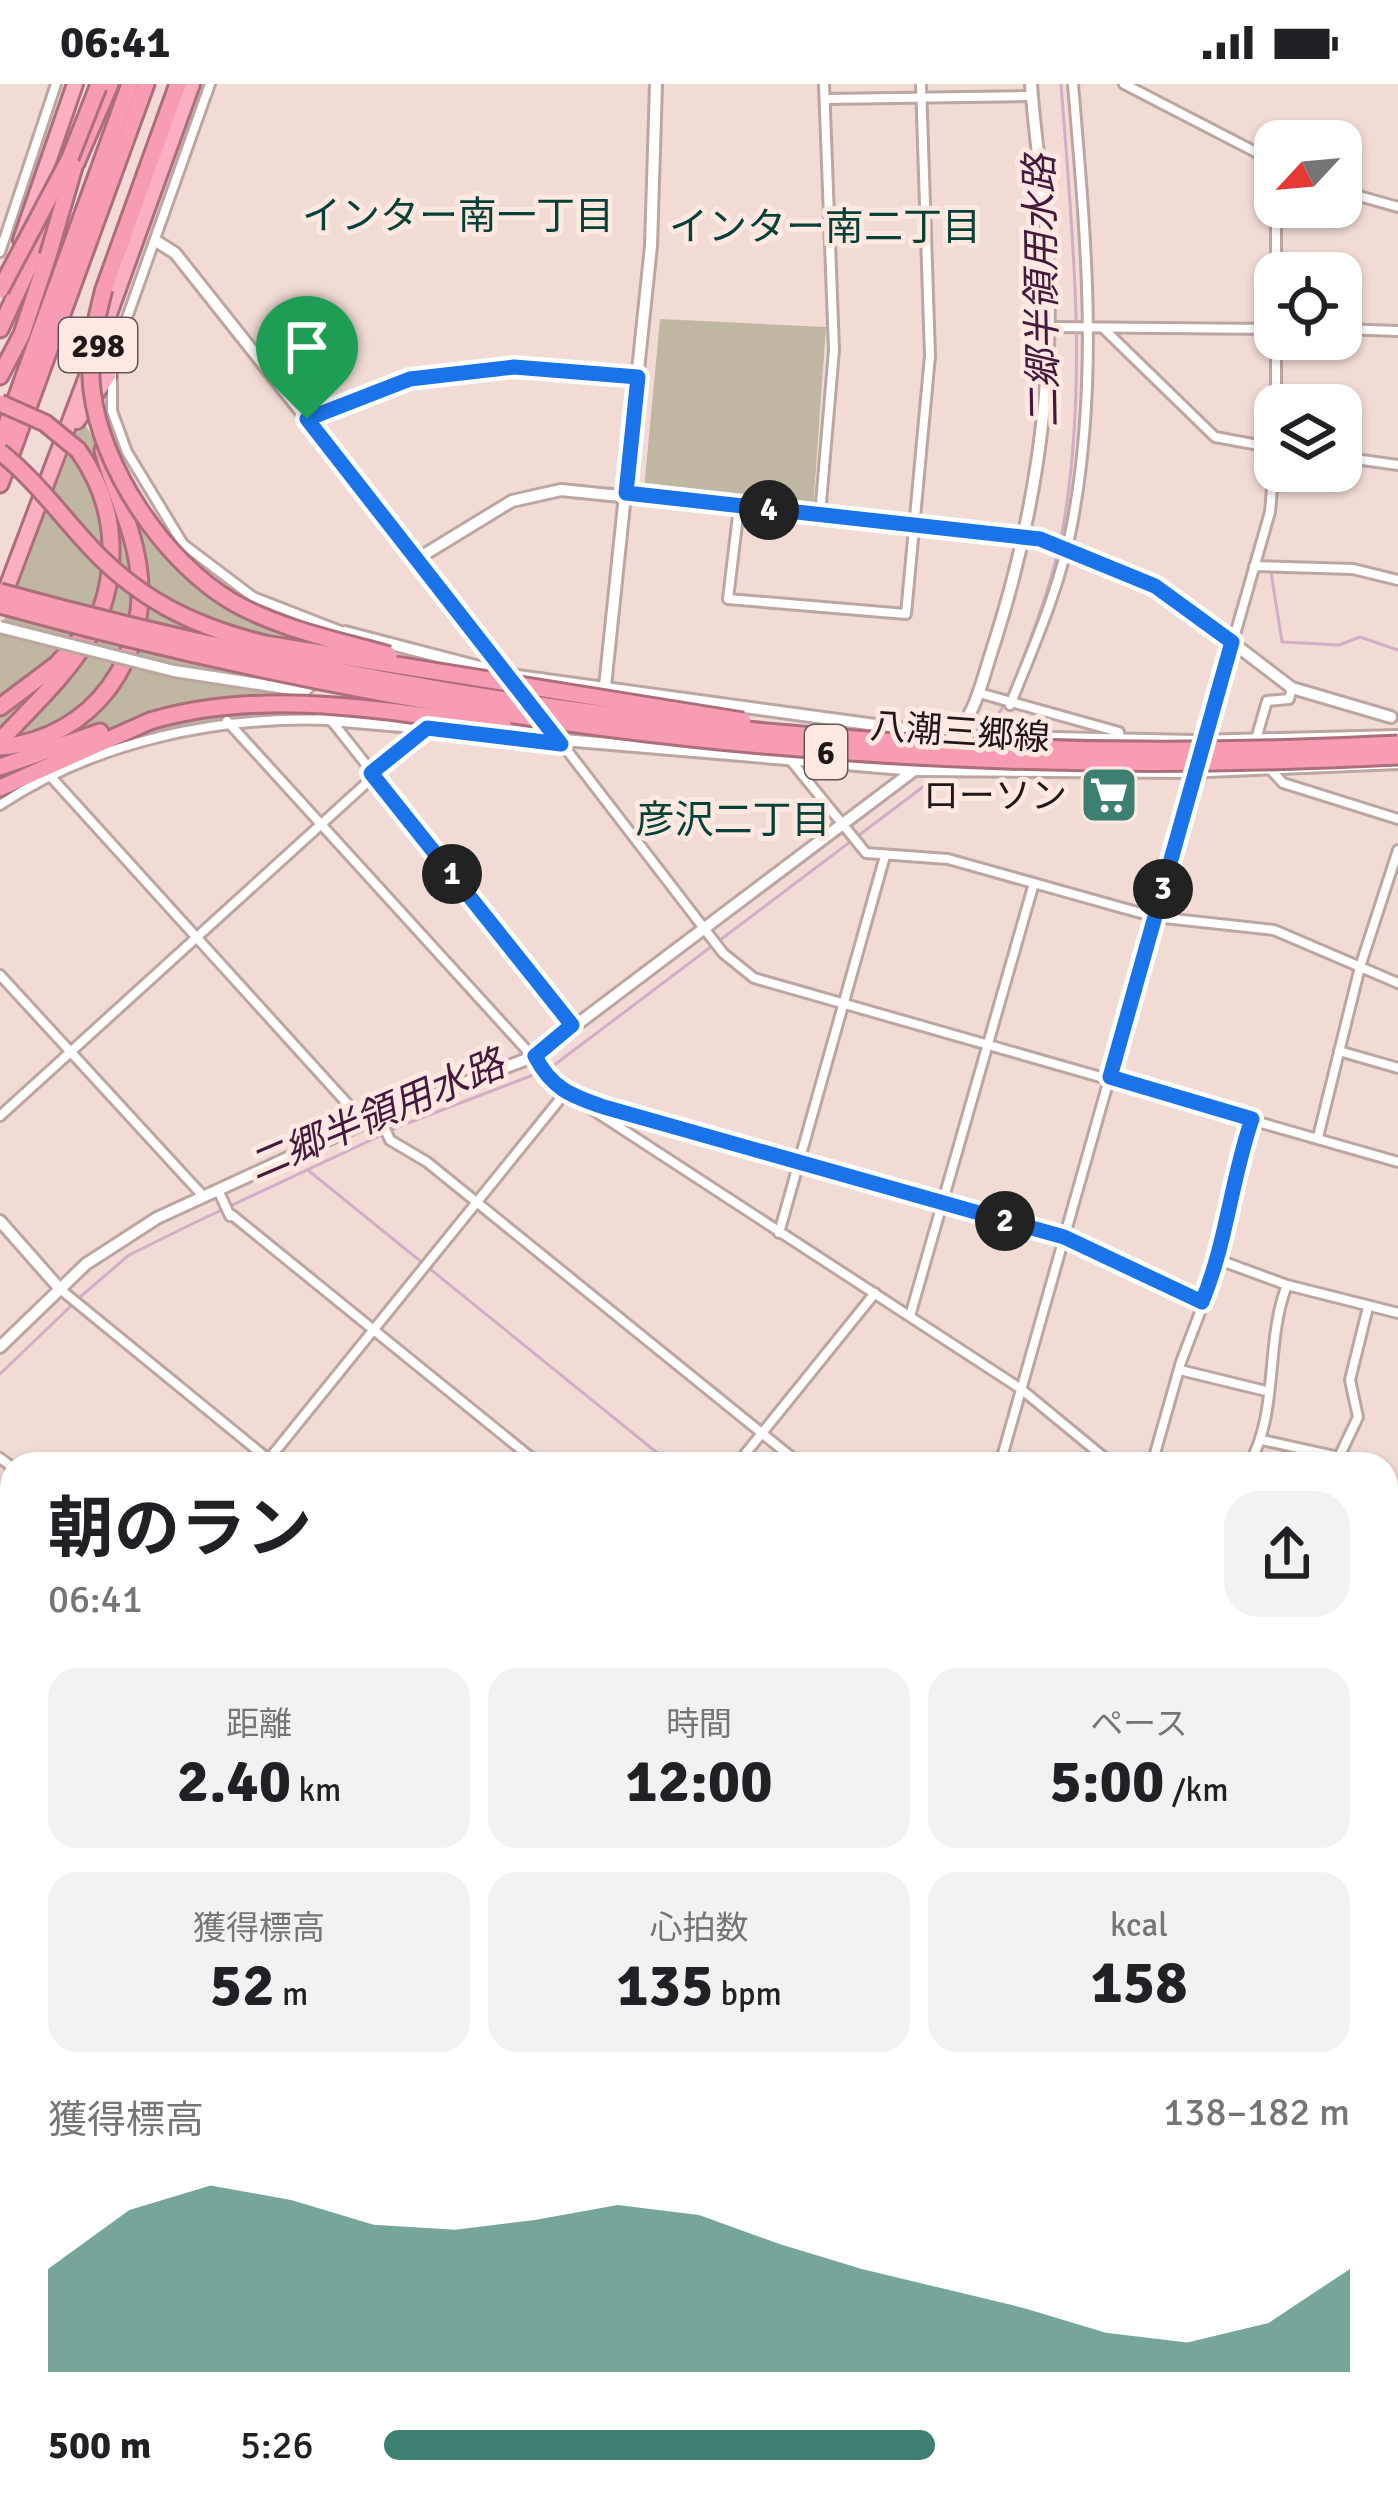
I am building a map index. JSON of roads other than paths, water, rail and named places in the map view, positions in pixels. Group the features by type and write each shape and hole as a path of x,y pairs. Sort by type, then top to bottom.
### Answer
{"highway":[{"path":"0,301 75,84"},
{"path":"0,484 115,146 130,84"},
{"path":"0,443 115,146 146,84"},
{"path":"0,744 56,732 88,711 123,670 136,638 138,563 94,406 91,355 104,289 168,84"},
{"path":"104,289 178,84"},
{"name":"298","path":"0,605 192,84"},
{"path":"0,290 70,158 102,85"},
{"path":"0,329 102,85"},
{"path":"0,376 26,322 102,85"},
{"path":"58,454 108,376"},
{"path":"0,403 56,430 86,461 109,520 111,570 102,616 81,656 0,744"},
{"path":"94,406 123,476 164,540 202,580 232,602 292,627 461,676"},
{"path":"0,452 123,579 176,615 265,644 880,742"},
{"path":"0,706 76,643 111,570"},
{"name":"6","path":"0,592 261,665 552,709 880,742 1218,751 1398,740"},
{"name":"6","path":"0,605 412,702 638,735 913,758 1085,764 1395,762"},
{"path":"0,766 125,723 212,708 316,703 523,729 638,735"},
{"path":"0,788 150,721"}],"street":[{"path":"0,252 56,84"},
{"path":"210,84 108,376 112,411 127,452 183,544 253,597 345,632"},
{"path":"656,84 651,246 603,689 612,710 707,725 734,755"},
{"path":"820,515 834,350 824,84"},
{"path":"739,507 728,599 906,614 930,356 921,84"},
{"path":"1010,706 1074,517 1091,328 1073,84"},
{"path":"1124,84 1254,151"},
{"path":"0,1347 117,1242 379,1115 534,1057 915,770 956,736 984,696 1040,446 1049,327 1048,250 1032,90 826,99"},
{"path":"1362,197 1398,207"},
{"path":"156,241 175,253 722,950 754,978 1398,1162"},
{"path":"1049,327 1254,329"},
{"path":"1103,328 1215,437 1254,446"},
{"path":"1362,330 1398,331"},
{"path":"307,419 410,379 459,369 514,367 638,377"},
{"path":"1362,460 1398,466"},
{"path":"417,559 491,512 531,495 561,490 1023,537 1066,547 1155,586 1292,688 1394,718"},
{"path":"1003,1452 1270,512 1272,492"},
{"path":"1254,566 1352,568 1398,580"},
{"name":"八潮三郷線","path":"0,627 278,690 331,720 561,744 915,770 1269,771 1395,762"},
{"path":"278,690 313,686 329,644 345,632"},
{"name":"八潮三郷線","path":"345,632 510,675 956,736 1398,740"},
{"path":"1292,688 1288,699 1267,701 1259,739 1268,745 1269,771 1283,783 1398,819"},
{"path":"984,696 1120,732 1108,748 1108,765 1119,772"},
{"path":"747,709 858,850 948,859 1155,917 1274,930 1398,983"},
{"path":"0,805 130,747 226,721 331,720 572,1025"},
{"path":"226,721 534,1057 547,1080 1021,1389 1097,1452"},
{"path":"0,1116 371,773 427,728"},
{"path":"52,778 364,1122"},
{"path":"1318,1137 1360,967 1398,850"},
{"path":"779,1233 885,856"},
{"path":"910,1316 1034,883"},
{"path":"0,975 204,1197"},
{"path":"1340,1052 1398,1068"},
{"path":"567,1094 1064,1237 1202,1302"},
{"path":"277,1452 567,1094"},
{"path":"379,1115 390,1140 477,1202 785,1452"},
{"path":"1155,1452 1219,1260 1234,1200 1235,1170 1252,1119"},
{"path":"218,1190 231,1216 524,1452"},
{"path":"0,1221 80,1308 257,1452"},
{"path":"1219,1260 1287,1285 1398,1313"},
{"path":"1256,1452 1262,1440 1274,1319 1287,1285"},
{"path":"747,1452 875,1293"},
{"path":"1341,1452 1358,1417 1350,1380 1368,1306"},
{"path":"1179,1370 1266,1391"},
{"path":"1262,1440 1316,1452"}],"waterway":[{"name":"二郷半領用水路","path":"1009,696 1054,566 1071,467 1076,303 1061,84"},
{"path":"1271,572 1282,642 1339,645 1360,637 1398,650"},
{"name":"二郷半領用水路","path":"987,731 1005,704"},
{"name":"二郷半領用水路","path":"79,1298 129,1255 194,1223 403,1125 549,1069 940,774"},
{"path":"309,1171 656,1452"},
{"name":"二郷半領用水路","path":"0,1374 72,1305"}],"place":[{"name":"ローソン","path":"1109,795"}],"district":[{"name":"インター南一丁目","path":"458,215"},
{"name":"インター南二丁目","path":"825,226"},
{"name":"彦沢二丁目","path":"733,819"}]}
